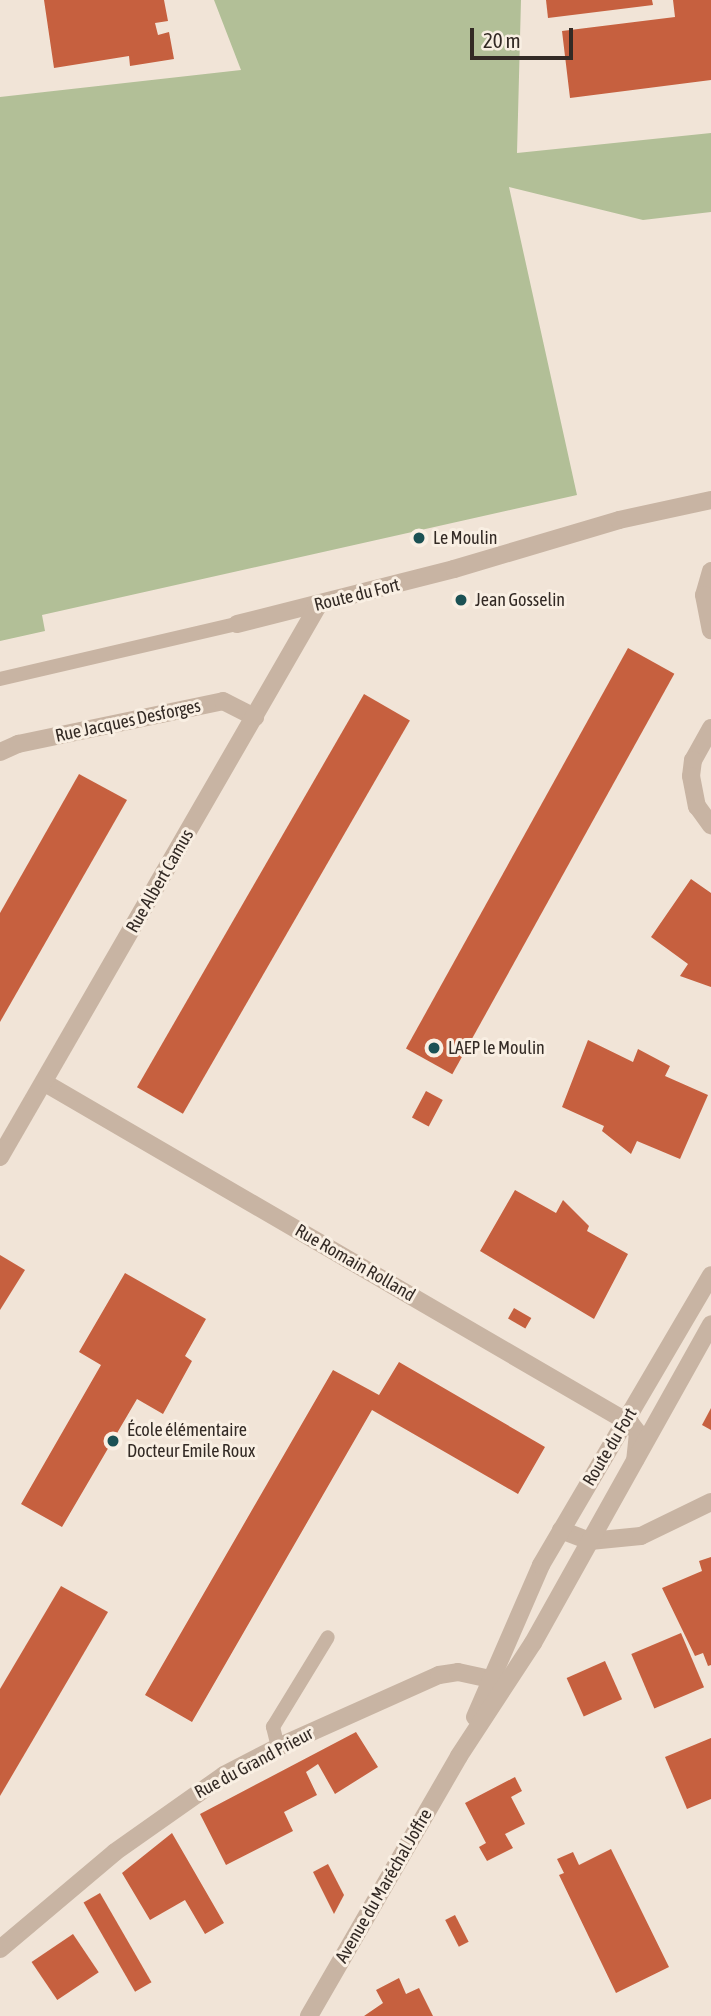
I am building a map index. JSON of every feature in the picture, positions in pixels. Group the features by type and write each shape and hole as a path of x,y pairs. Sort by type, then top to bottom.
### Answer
{"street":[{"name":"Route du Fort","path":"237,624 541,545 619,520 711,500"},
{"path":"711,571 704,595 711,630"},
{"name":"Rue Albert Camus","path":"0,1157 319,604"},
{"name":"Rue Jacques Desforges","path":"0,752 18,744 223,701 255,717"},
{"path":"711,728 693,760 691,776 697,806 711,825"},
{"name":"Rue Romain Rolland","path":"45,1083 625,1420"},
{"name":"Route du Fort","path":"515,1623 561,1530 711,1275"},
{"name":"Route du Fort","path":"564,1588 711,1324"},
{"path":"625,1420 638,1433 635,1461"},
{"path":"561,1530 590,1541 641,1536 711,1502"},
{"name":"Avenue du Maréchal Joffre","path":"309,2016 499,1681 564,1588"},
{"name":"Avenue du Maréchal Joffre","path":"499,1681 515,1623"},
{"name":"Rue du Grand Prieur","path":"0,1949 115,1852 184,1800 278,1746 439,1675 458,1672 499,1681"}],"lane":[{"name":"Route du Fort","path":"0,679 237,624"},
{"path":"278,1746 274,1727 328,1637"}],"green space":[{"path":"214,0 521,0 517,153 711,133 711,212 643,220 509,187 577,495 42,615 45,631 0,641 0,97 241,70"}],"building":[{"path":"44,0 164,0 168,21 155,23 158,35 169,32 174,59 130,66 129,56 54,68"},
{"path":"546,0 652,0 653,5 548,18"},
{"path":"673,0 711,0 711,80 570,98 562,31 675,17"},
{"path":"628,648 674,674 452,1074 406,1049"},
{"path":"364,694 410,720 183,1114 137,1087"},
{"path":"79,774 127,800 0,1022 0,913"},
{"path":"691,879 711,893 711,987 680,976 688,964 651,937"},
{"path":"588,1040 633,1062 638,1049 670,1066 665,1076 708,1095 680,1159 637,1141 631,1154 602,1131 604,1126 562,1107"},
{"path":"426,1091 443,1100 429,1126 412,1117"},
{"path":"515,1190 556,1213 563,1200 589,1226 587,1231 628,1254 594,1319 480,1251"},
{"path":"0,1255 25,1270 0,1310"},
{"path":"125,1273 206,1319 185,1356 192,1361 163,1414 137,1399 62,1527 21,1504 101,1365 79,1352"},
{"path":"514,1308 531,1318 525,1328 508,1318"},
{"path":"399,1362 545,1447 518,1494 372,1410 192,1722 145,1695 333,1370 379,1395"},
{"path":"711,1408 711,1430 702,1425"},
{"path":"711,1557 711,1665 708,1666 703,1653 695,1656 662,1588 702,1571 699,1561"},
{"path":"61,1586 108,1612 0,1796 0,1689"},
{"path":"681,1633 704,1687 654,1708 631,1654"},
{"path":"605,1661 622,1699 584,1716 567,1678"},
{"path":"356,1732 378,1767 335,1794 318,1764 306,1772 317,1795 284,1812 293,1831 226,1865 200,1814"},
{"path":"711,1738 711,1799 687,1809 665,1757"},
{"path":"515,1777 522,1791 511,1797 525,1824 505,1834 513,1848 487,1861 479,1847 486,1843 465,1803"},
{"path":"172,1833 224,1923 205,1934 185,1900 150,1920 122,1873"},
{"path":"611,1849 669,1967 616,1993 559,1875 564,1873 557,1859 573,1852 579,1865"},
{"path":"328,1864 344,1895 334,1914 313,1872"},
{"path":"100,1893 152,1982 135,1992 84,1902"},
{"path":"455,1915 469,1942 459,1947 445,1920"},
{"path":"73,1934 99,1972 57,2000 32,1962"},
{"path":"399,1978 406,1994 419,1988 433,2016 364,2016 383,2003 376,1990"}],"place":[{"name":"Le Moulin","path":"419,538"},
{"name":"Jean Gosselin","path":"461,600"},
{"name":"LAEP le Moulin","path":"434,1048"},
{"name":"École élémentaire Docteur Emile Roux","path":"113,1441"}]}
